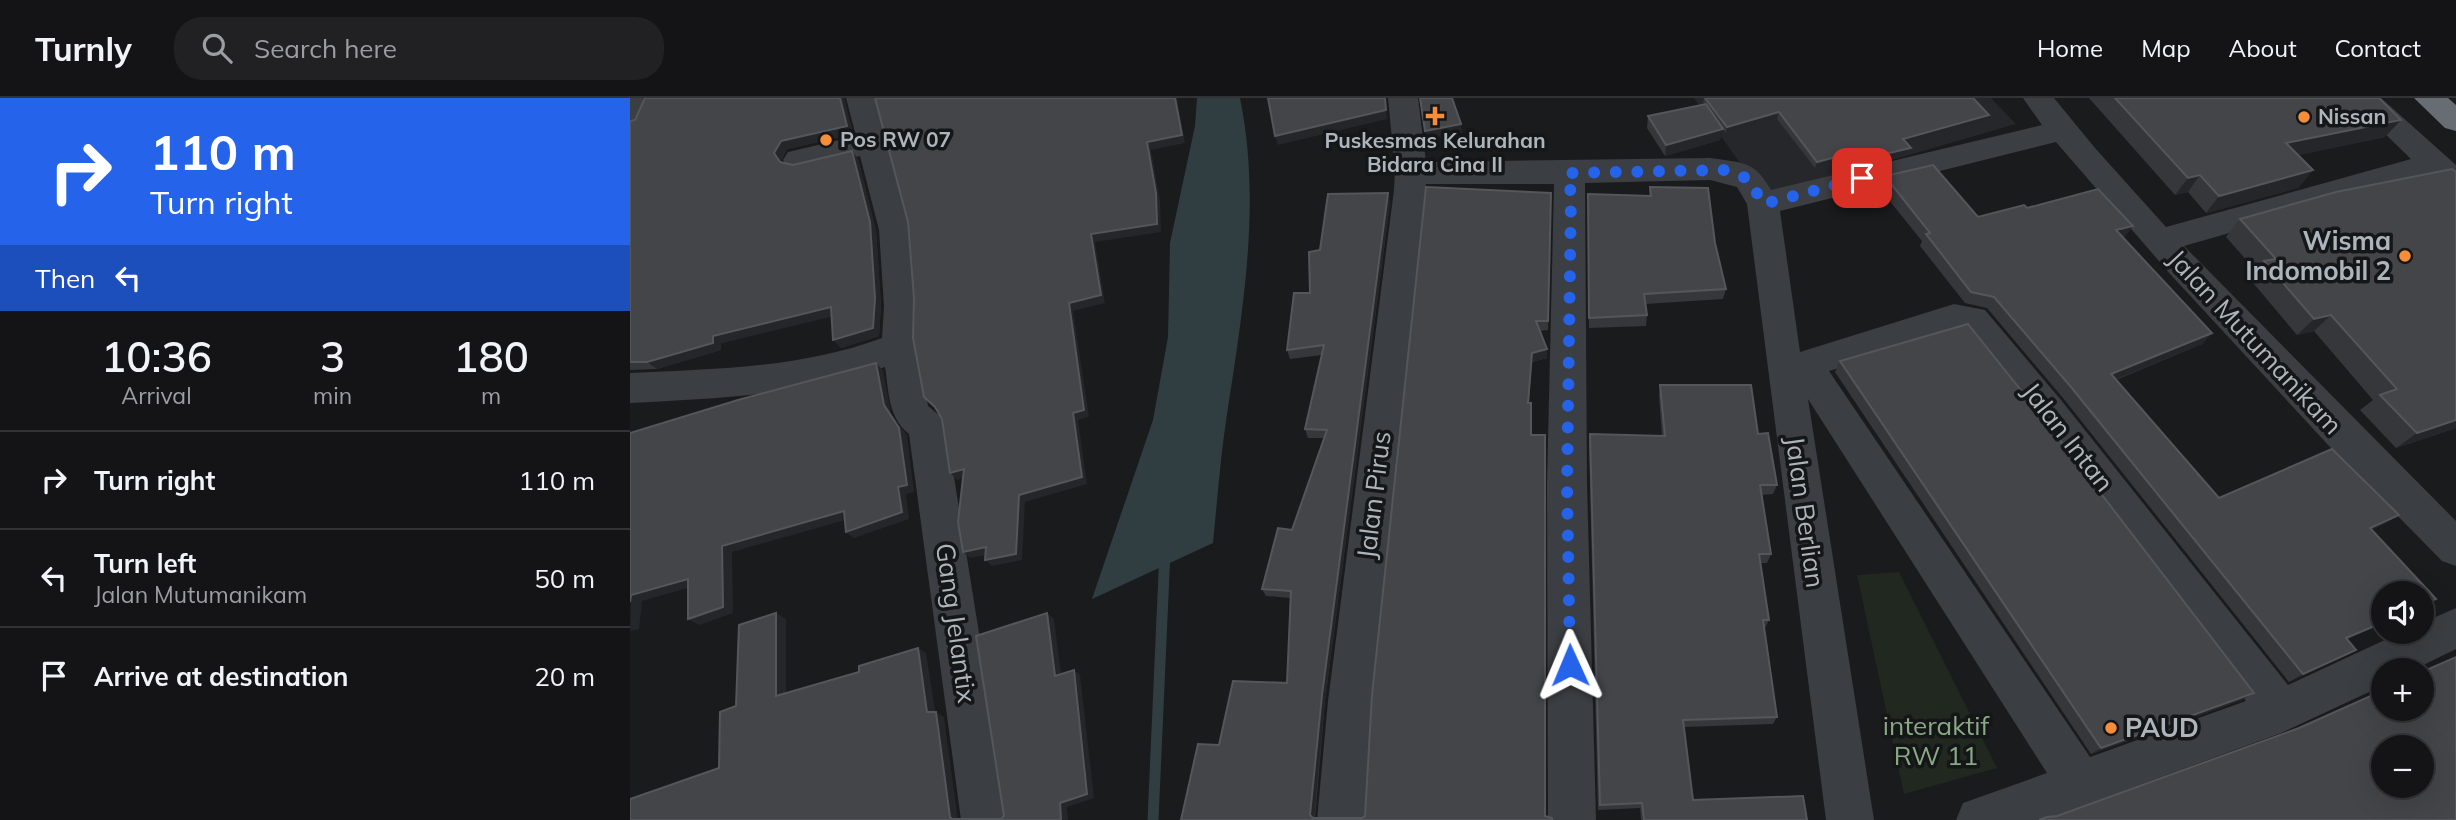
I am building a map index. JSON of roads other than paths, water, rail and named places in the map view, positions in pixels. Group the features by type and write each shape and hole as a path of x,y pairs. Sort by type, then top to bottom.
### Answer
{"highway":[{"path":"2428,98 2456,121"}],"street":[{"path":"630,120 640,98"},
{"path":"630,388 769,378 837,366 899,346 901,306 895,230 861,98"},
{"name":"Jalan Pirus","path":"1341,820 1350,701 1410,170 1403,98"},
{"name":"Jalan Mutumanikam","path":"2038,98 2062,130 2160,241 2394,488 2456,548"},
{"path":"2363,98 2448,175"},
{"path":"1410,170 1421,173 1725,170 1749,179 1763,204 2062,130"},
{"path":"799,160 873,143"},
{"path":"1568,173 1571,195 1567,484 1572,820"},
{"path":"2160,241 2448,175"},
{"name":"Jalan Berlian","path":"1763,204 1795,368 1850,820"},
{"name":"Jalan Intan","path":"1795,368 1954,318 1973,320 2048,411 2281,711"},
{"name":"Gang Jelantix","path":"899,346 911,414 927,426 985,820"},
{"path":"1795,368 2081,784"},
{"path":"1980,820 2281,711 2456,628"}],"waterway":[{"path":"1153,820 1165,551"}],"place":[{"name":"Puskesmas Kelurahan Bidara Cina II","path":"1435,116"},
{"name":"Nissan","path":"2304,117"},
{"name":"Pos RW 07","path":"826,140"},
{"name":"Wisma Indomobil 2","path":"2405,256"},
{"name":"PAUD","path":"2111,728"}],"park label":[{"name":"interaktif RW 11","path":"1936,741"}]}
